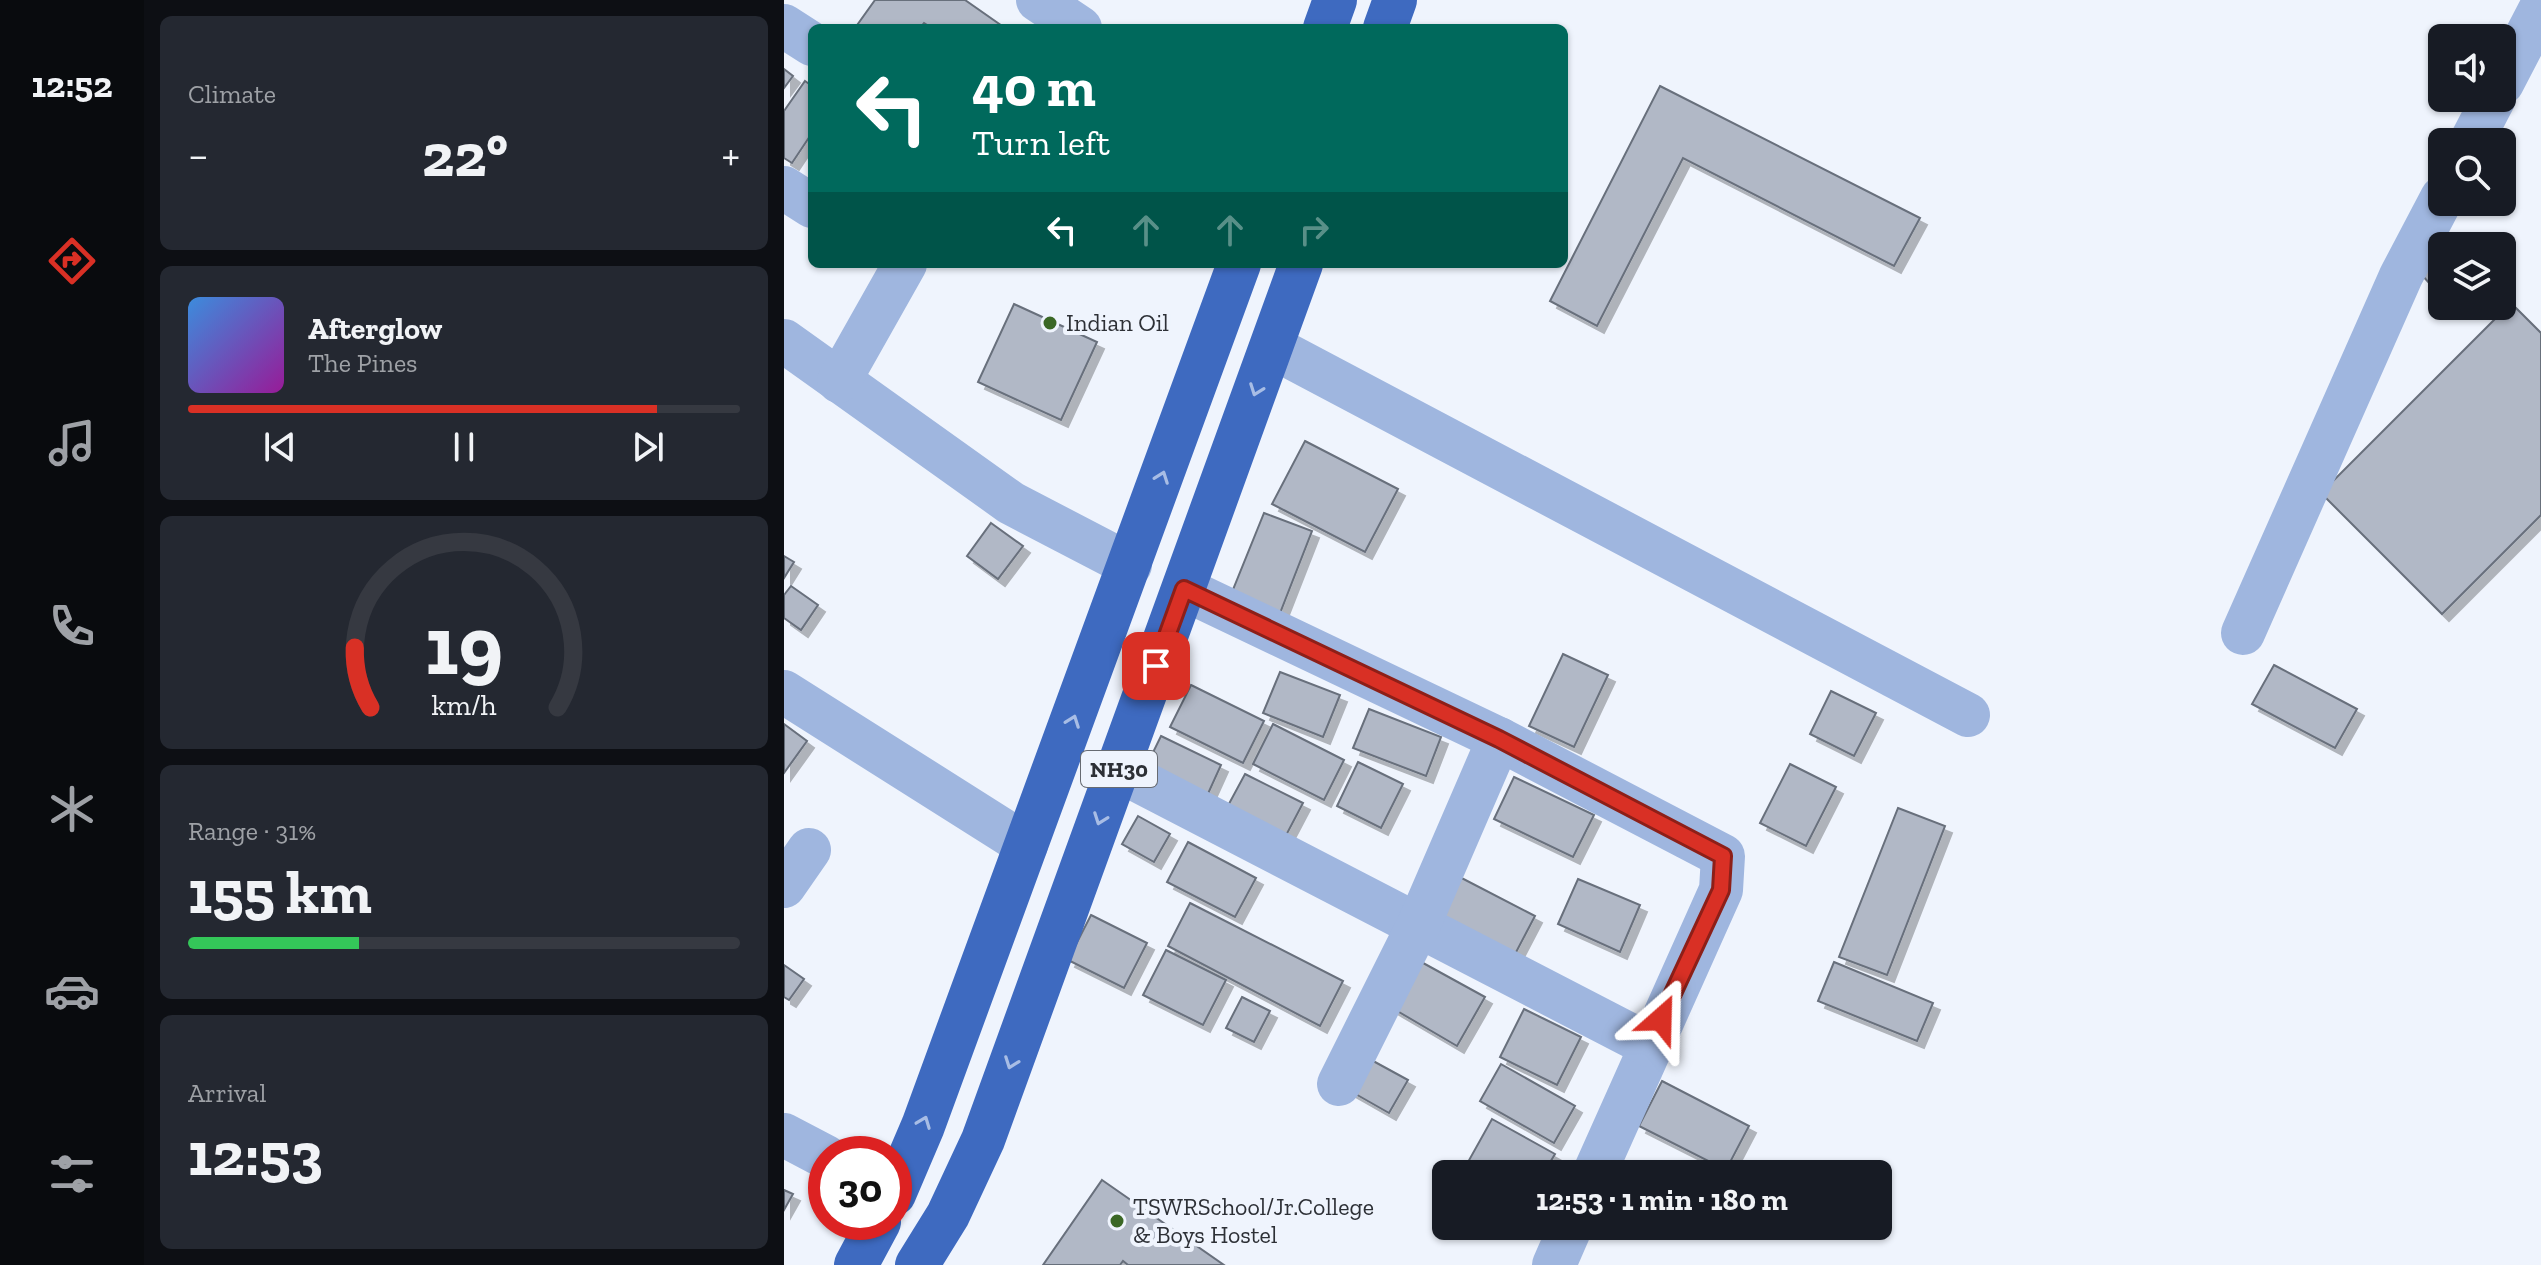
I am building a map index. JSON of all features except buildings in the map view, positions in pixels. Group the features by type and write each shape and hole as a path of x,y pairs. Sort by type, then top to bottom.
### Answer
{"highway":[{"path":"1326,24 1335,0"},
{"path":"1386,24 1395,0"},
{"name":"NH30","path":"912,1151 1238,268"},
{"name":"NH30","path":"917,1265 948,1215 983,1140 1300,268"},
{"path":"856,1265 869,1240"}],"street":[{"path":"1038,0 1074,24"},
{"path":"2516,56 2541,8"},
{"path":"784,26 808,41"},
{"path":"784,188 808,203"},
{"path":"2243,633 2401,276 2433,216"},
{"path":"839,381 902,268"},
{"path":"784,341 1011,503 1130,565"},
{"path":"1272,347 1968,715"},
{"path":"1184,589 1499,739 1723,856 1721,890 1600,1160"},
{"path":"784,692 1026,845"},
{"path":"1339,1084 1419,924 1499,739"},
{"path":"1118,770 1649,1045"},
{"path":"784,886 809,850"},
{"path":"784,1135 808,1148"},
{"path":"1554,1265 1565,1240"}],"place":[{"name":"Indian Oil","path":"1050,323"},
{"name":"TSWRSchool/Jr.College & Boys Hostel","path":"1117,1221"}],"route":[{"path":"1156,666 1184,589 1499,739 1723,856 1721,890 1661,1019"}]}
